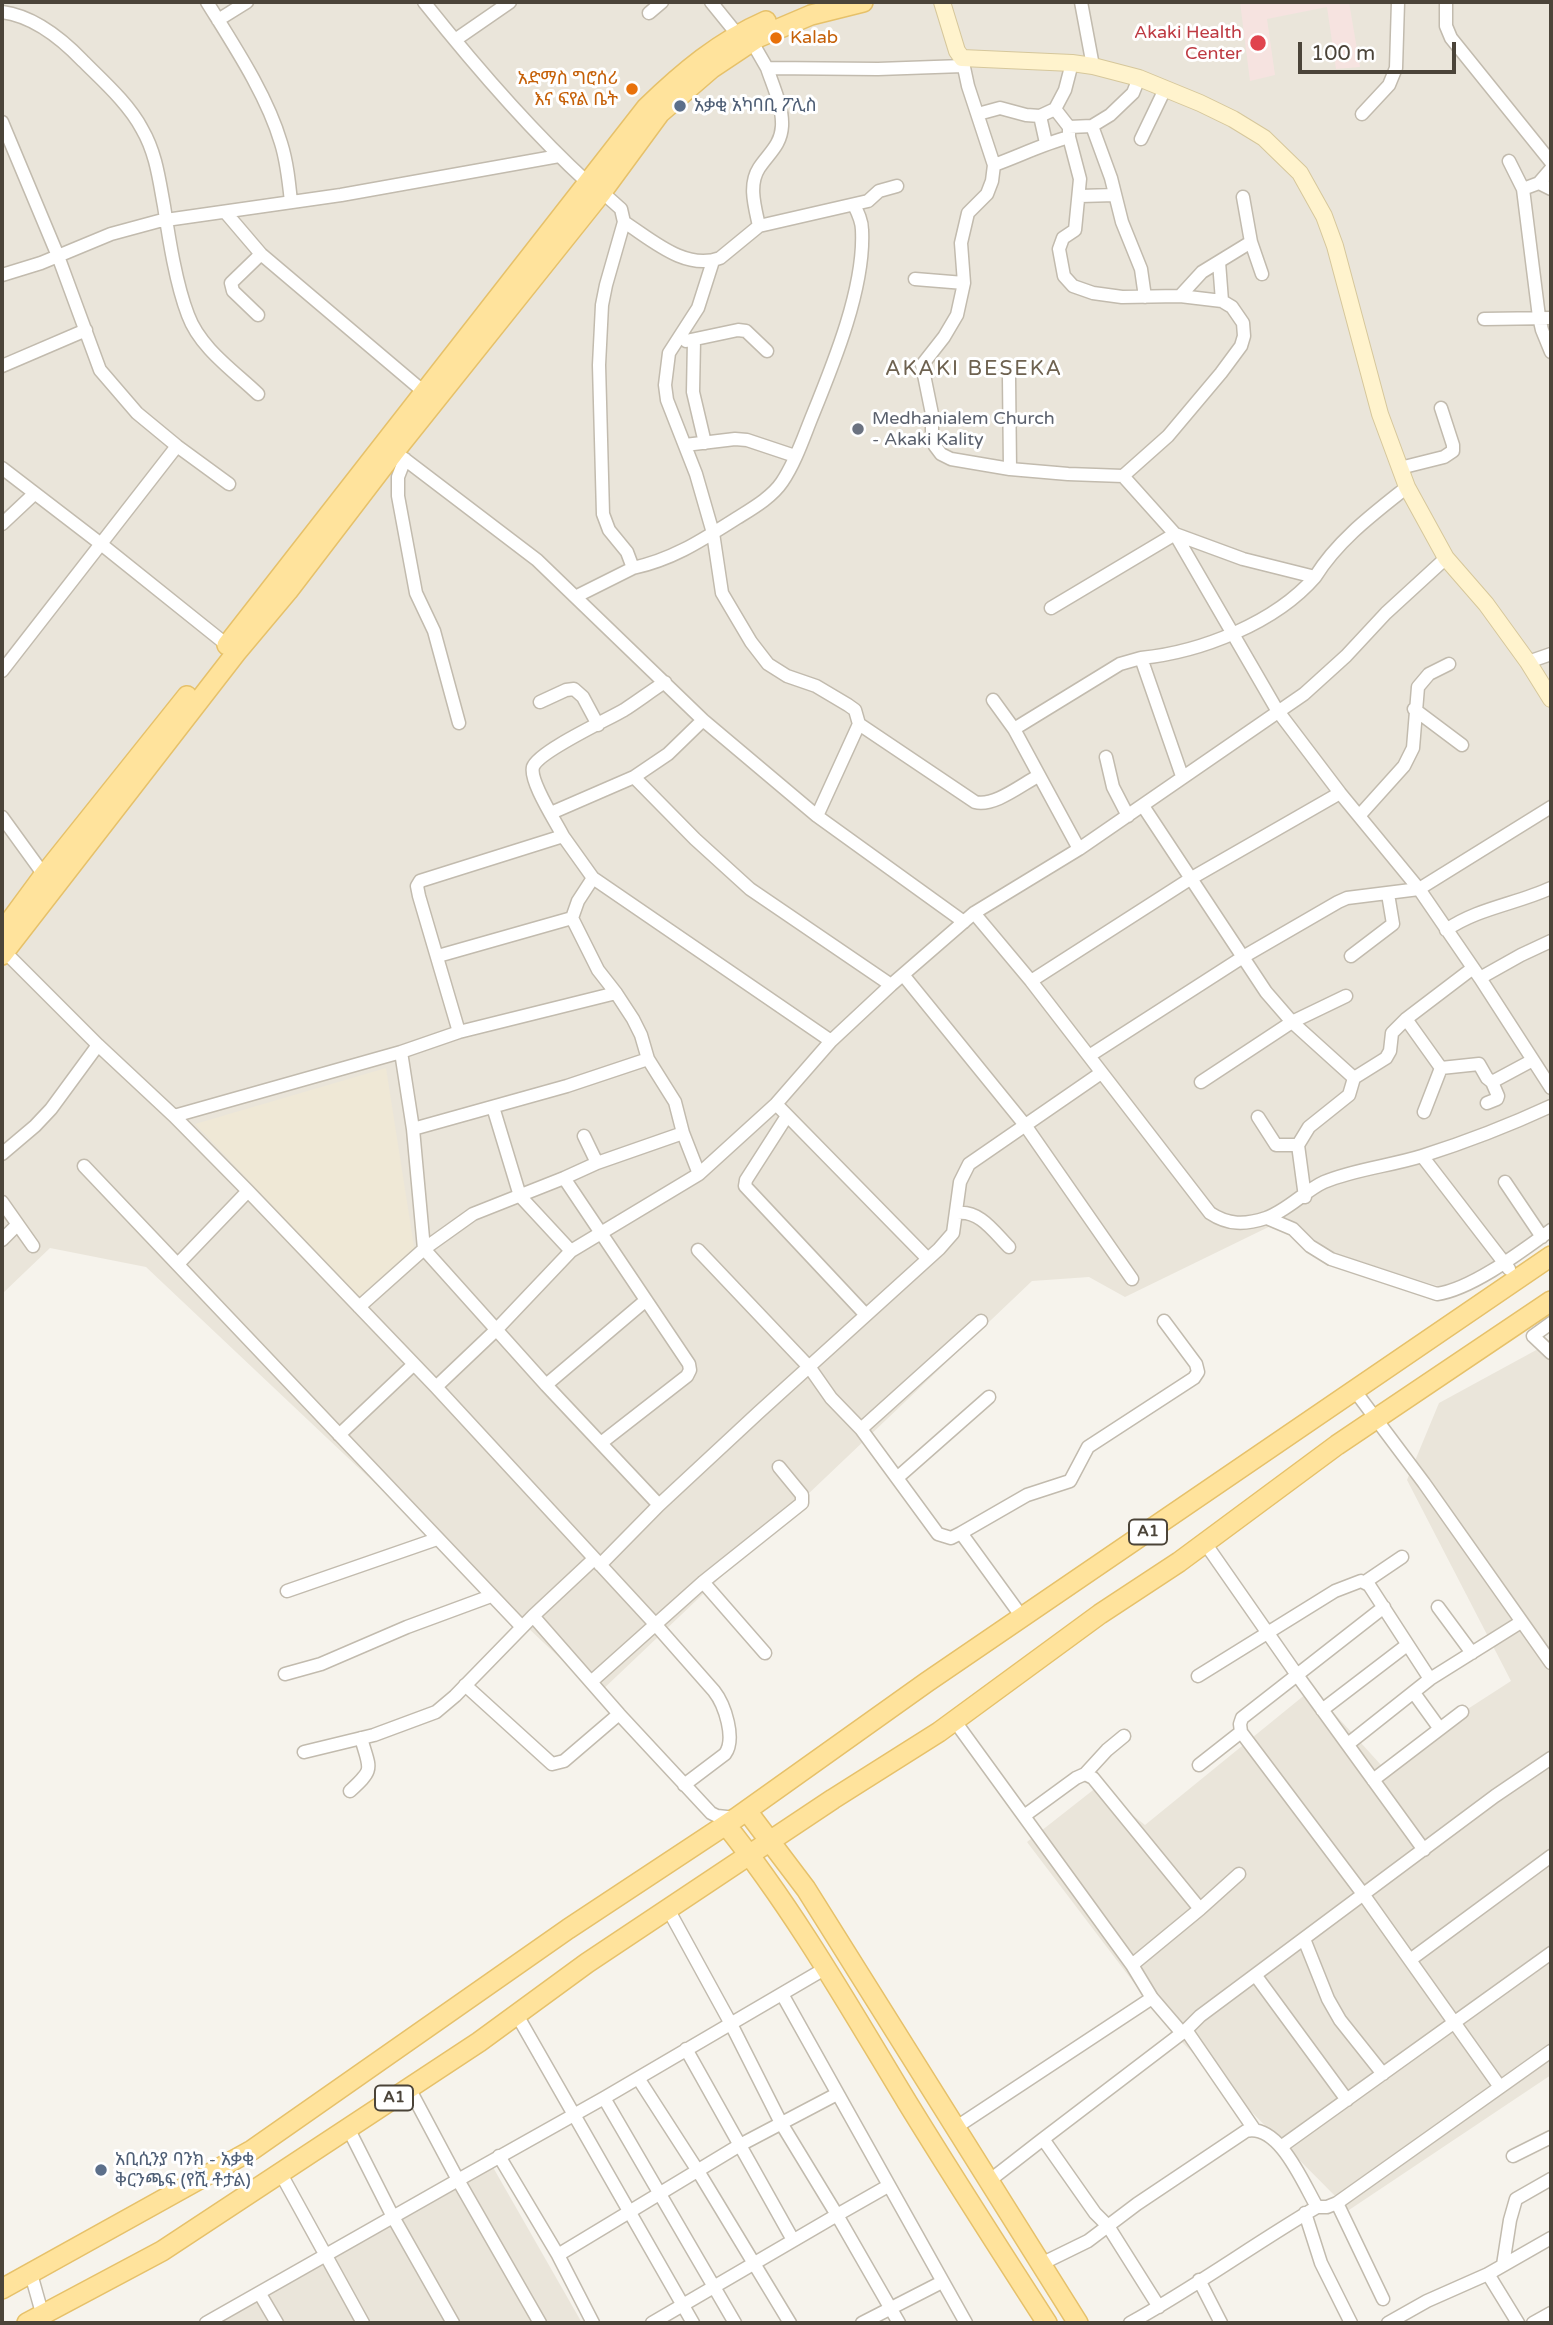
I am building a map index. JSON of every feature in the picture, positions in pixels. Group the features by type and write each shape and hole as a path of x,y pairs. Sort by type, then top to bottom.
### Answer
{"main road":[{"path":"3,946 236,653 288,592 595,187 646,108 704,57 813,2"},
{"path":"745,38 811,15 863,2"},
{"path":"942,2 963,62 1072,63 1139,78 1200,103 1254,132 1264,138 1300,173 1324,216 1335,246 1380,414 1407,486 1446,558 1486,604 1551,699"},
{"path":"3,946 44,876 227,645 394,451 424,392 595,187"},
{"name":"A1","path":"30,2274 252,2150 568,1929 736,1818 876,1717 1551,1256"},
{"name":"A1","path":"38,2321 162,2251 409,2088 517,2015 587,1963 954,1720 1100,1614 1205,1543 1337,1445 1551,1301"},
{"path":"736,1818 769,1841 806,1889 1078,2323"},
{"path":"736,1818 750,1854 826,1968 963,2194 1047,2323"},
{"path":"2,2290 30,2274"}],"street":[{"path":"207,2 276,127 285,158 291,202"},
{"path":"218,20 247,2"},
{"path":"424,2 507,101 559,156 621,209 624,222 602,305 599,365 601,486 605,523 627,552 633,568"},
{"path":"455,40 510,2"},
{"path":"649,13 662,2"},
{"path":"711,2 745,38 767,68 781,114 780,138 775,150 759,167 755,177 754,201 759,226"},
{"path":"1081,2 1093,66"},
{"path":"1362,114 1390,85 1396,68 1398,2"},
{"path":"1446,2 1446,26 1451,38 1551,162"},
{"path":"2,12 13,14 47,30 71,49 141,126 157,168 188,314 207,346 258,394"},
{"path":"767,68 878,69 963,62 994,166 991,189 968,213 961,243 964,283 952,326 922,365 935,446 941,454 951,459 1010,469 1122,475 1168,436 1241,346 1244,336 1243,323 1232,307 1222,301 1180,296 1122,297 1081,290 1064,276 1060,242 1075,230 1080,179 1069,132 1055,109"},
{"path":"978,114 1000,108 1040,116 1055,109 1065,90 1072,63"},
{"path":"994,166 1033,151 1069,132 1092,126 1124,103 1133,93 1139,78"},
{"path":"1141,139 1165,89"},
{"path":"1040,116 1046,143"},
{"path":"2,122 106,379 137,413 229,484"},
{"path":"1092,126 1122,222 1141,269 1145,297"},
{"path":"2,275 111,234 166,220 226,213 559,156"},
{"path":"1509,161 1523,190 1545,317 1542,330 1551,352"},
{"path":"1523,190 1539,183 1551,169"},
{"path":"1539,183 1551,189"},
{"path":"624,222 679,257 713,261 759,226 869,201 879,191 897,186"},
{"path":"1080,196 1115,195"},
{"path":"1243,197 1251,242 1262,274"},
{"path":"576,596 633,568 649,565 694,547 772,493 782,482 840,346 859,273 862,227 854,205"},
{"path":"226,213 261,254 424,392"},
{"path":"1180,296 1202,272 1251,242"},
{"path":"258,315 233,291 231,283 261,254"},
{"path":"713,261 698,308 669,353 665,385 671,414 696,474 713,533 725,600 759,654 776,670 816,685 848,705 855,710 859,724 975,802 983,804 992,801 1038,776"},
{"path":"1219,262 1222,301"},
{"path":"915,279 964,283"},
{"path":"1484,319 1545,317"},
{"path":"2,366 86,330"},
{"path":"675,343 738,330 746,331 767,351"},
{"path":"694,340 693,392 705,443"},
{"path":"1009,377 1010,469"},
{"path":"1400,468 1444,457 1453,451 1441,408"},
{"path":"685,445 747,440 795,456"},
{"path":"2,671 177,446"},
{"path":"394,451 537,560 703,720 817,816 964,922"},
{"path":"394,451 398,477 397,496 416,593 434,631 459,723"},
{"path":"2,468 227,645"},
{"path":"1122,475 1175,534 1277,710 1340,793 1419,889 1551,1088"},
{"path":"1014,729 1120,664 1185,652 1232,635 1293,599 1353,531 1407,486"},
{"path":"2,524 34,494"},
{"path":"1175,534 1243,559 1315,577"},
{"path":"1051,608 1175,534"},
{"path":"436,1387 496,1330 571,1251 699,1174 776,1104 831,1041 964,922 1079,849 1277,710 1294,701 1320,681 1385,613 1446,558"},
{"path":"1528,662 1551,654"},
{"path":"1141,658 1182,776"},
{"path":"1359,816 1410,757 1418,687 1423,679 1449,664"},
{"path":"665,682 540,758 533,766 537,786 563,836 593,878 831,1041"},
{"path":"540,702 574,689 583,698 598,725"},
{"path":"993,700 1014,729 1079,849"},
{"path":"1414,709 1461,745"},
{"path":"551,813 635,777 668,754 703,720"},
{"path":"817,816 859,724"},
{"path":"1106,757 1113,787 1128,816"},
{"path":"635,777 695,839 750,890 891,985"},
{"path":"1031,981 1190,879 1340,793"},
{"path":"1143,806 1266,992 1292,1022 1354,1078"},
{"path":"1089,1056 1243,957 1338,902 1347,898 1419,889 1551,807"},
{"path":"2,817 44,876"},
{"path":"459,1032 417,886 420,881 563,836"},
{"path":"593,878 578,901 572,918 598,970 616,993 641,1035 648,1059 675,1102 683,1133 699,1174"},
{"path":"1446,930 1477,913 1551,888"},
{"path":"1351,956 1393,924 1388,894"},
{"path":"974,914 1031,981 1210,1213 1225,1221 1239,1224 1267,1218 1323,1183 1422,1156 1551,1106"},
{"path":"438,956 572,918"},
{"path":"1305,1196 1298,1144 1309,1127 1349,1095 1354,1078 1386,1058 1390,1051 1392,1033 1406,1019 1477,973 1551,941"},
{"path":"3,946 98,1045 174,1116 248,1191 436,1387 655,1624 723,1702 729,1749 684,1784"},
{"path":"904,976 1025,1125 1132,1279"},
{"path":"174,1116 401,1052 459,1032 616,993"},
{"path":"1200,1082 1292,1022 1346,996"},
{"path":"1406,1019 1441,1068"},
{"path":"2,1154 51,1109 98,1045"},
{"path":"401,1052 413,1129 424,1249 659,1505"},
{"path":"413,1129 567,1086 648,1059"},
{"path":"1492,1082 1533,1060"},
{"path":"1441,1068 1479,1063 1498,1096 1488,1103"},
{"path":"1424,1112 1441,1068"},
{"path":"304,1752 361,1738 436,1712 533,1616 597,1562 939,1249 953,1233 960,1182 969,1164 1101,1073"},
{"path":"776,1104 927,1258"},
{"path":"493,1107 520,1196 571,1251"},
{"path":"787,1116 746,1180 745,1186 865,1314"},
{"path":"1258,1117 1276,1145 1298,1144"},
{"path":"359,1307 424,1249 473,1214 597,1163 683,1133"},
{"path":"584,1136 597,1163"},
{"path":"1422,1156 1518,1280"},
{"path":"83,1166 522,1628"},
{"path":"1302,1174 1323,1183"},
{"path":"564,1178 689,1364 690,1370 687,1376 601,1443"},
{"path":"1267,1218 1293,1229 1310,1247 1331,1259 1427,1293 1448,1293 1504,1264 1547,1233 1505,1182"},
{"path":"178,1264 248,1191"},
{"path":"2,1202 33,1246"},
{"path":"957,1213 968,1211 979,1217 1009,1247"},
{"path":"2,1240 17,1225"},
{"path":"698,1250 810,1368 831,1398 861,1429 938,1534 951,1538 1027,1495 1070,1480 1088,1447 1194,1378 1198,1372 1196,1364 1164,1321"},
{"path":"546,1385 645,1301"},
{"path":"861,1429 981,1321"},
{"path":"1551,1323 1533,1336 1551,1353"},
{"path":"339,1435 413,1365"},
{"path":"1355,1391 1424,1483 1551,1663"},
{"path":"897,1478 989,1396"},
{"path":"591,1682 643,1639 655,1624 703,1582 802,1503 802,1495 779,1466"},
{"path":"961,1534 1022,1617"},
{"path":"288,1591 437,1539"},
{"path":"1205,1543 1424,1850"},
{"path":"1198,1676 1335,1591 1353,1583 1365,1582 1402,1556"},
{"path":"703,1582 765,1653"},
{"path":"1365,1582 1430,1679"},
{"path":"285,1674 321,1664 407,1627 491,1596"},
{"path":"1384,1607 1242,1718 1241,1732 1363,1894 1500,2087"},
{"path":"1438,1607 1472,1653"},
{"path":"533,1616 711,1813 736,1818"},
{"path":"1348,1744 1430,1679 1521,1622"},
{"path":"1322,1710 1408,1645"},
{"path":"465,1685 552,1764 565,1760 619,1714"},
{"path":"1414,1693 1440,1729"},
{"path":"1373,1780 1462,1712"},
{"path":"954,1720 1132,1965 1152,1998 1184,2031 1254,2129"},
{"path":"1199,1765 1241,1732"},
{"path":"1024,1815 1085,1774 1124,1736"},
{"path":"350,1791 369,1773 370,1767 361,1738"},
{"path":"989,2181 1200,2016 1494,1797 1551,1758"},
{"path":"1085,1774 1093,1778 1200,1909"},
{"path":"1410,1960 1551,1856"},
{"path":"1132,1965 1239,1874"},
{"path":"667,1909 731,2024 781,2123 899,2323"},
{"path":"1304,1939 1328,1999 1340,2020 1384,2074"},
{"path":"1282,2146 1551,1953"},
{"path":"206,2323 604,2098 826,1968"},
{"path":"1256,1976 1347,2100"},
{"path":"782,1994 966,2323"},
{"path":"955,2128 1152,1998"},
{"path":"517,2015 693,2323"},
{"path":"686,2049 793,2240"},
{"path":"1130,2323 1311,2210 1337,2203 1551,2051"},
{"path":"638,2078 790,2323"},
{"path":"409,2088 540,2323"},
{"path":"558,2255 740,2145 837,2094"},
{"path":"604,2098 735,2323"},
{"path":"348,2128 393,2217 453,2323"},
{"path":"1041,2264 1088,2241 1137,2204 1246,2131 1261,2130 1282,2146 1311,2210 1321,2263 1351,2323"},
{"path":"1513,2156 1551,2137"},
{"path":"1043,2139 1095,2213 1108,2227 1159,2307"},
{"path":"499,2156 558,2255 593,2323"},
{"path":"281,2174 363,2323"},
{"path":"1503,2265 1516,2199 1551,2179"},
{"path":"652,2323 888,2186"},
{"path":"1337,2203 1383,2299"},
{"path":"1388,2323 1427,2301 1488,2274 1551,2238"},
{"path":"30,2274 38,2321"},
{"path":"1488,2274 1518,2323"},
{"path":"1199,2280 1220,2323"},
{"path":"862,2323 942,2282"},
{"path":"260,2294 277,2323"},
{"path":"1533,2323 1551,2313"}],"shaded area":[{"path":"2,2 1551,2 1551,1230 1463,1294 1330,1252 1287,1218 1125,1297 1089,1277 1032,1281 598,1694 146,1267 50,1248 2,1294"},
{"name":"Akaki Health Center","path":"1240,2 1349,2 1360,67 1336,69 1327,7 1267,19 1275,75 1250,81"},
{"path":"386,1068 415,1253 359,1297 195,1124"},
{"path":"1551,1342 1551,2075 1349,2210 1169,2029 1027,1842 1097,1787 1145,1825 1312,1689 1381,1765 1511,1681 1407,1480 1439,1403"},
{"path":"490,2162 582,2323 206,2323"}],"place":[{"name":"Kalab","path":"776,38"},
{"name":"Akaki Health Center","path":"1258,43"},
{"name":"አድማስ ግሮሰሪ እና ፍየል ቤት","path":"632,89"},
{"name":"አቃቂ አካባቢ ፖሊስ","path":"680,106"},
{"name":"Medhanialem Church - Akaki Kality","path":"858,429"},
{"name":"አቢሲንያ ባንክ - አቃቂ ቅርንጫፍ (የሺ ቶታል)","path":"101,2170"}],"district":[{"name":"AKAKI BESEKA","path":"974,369"}]}
